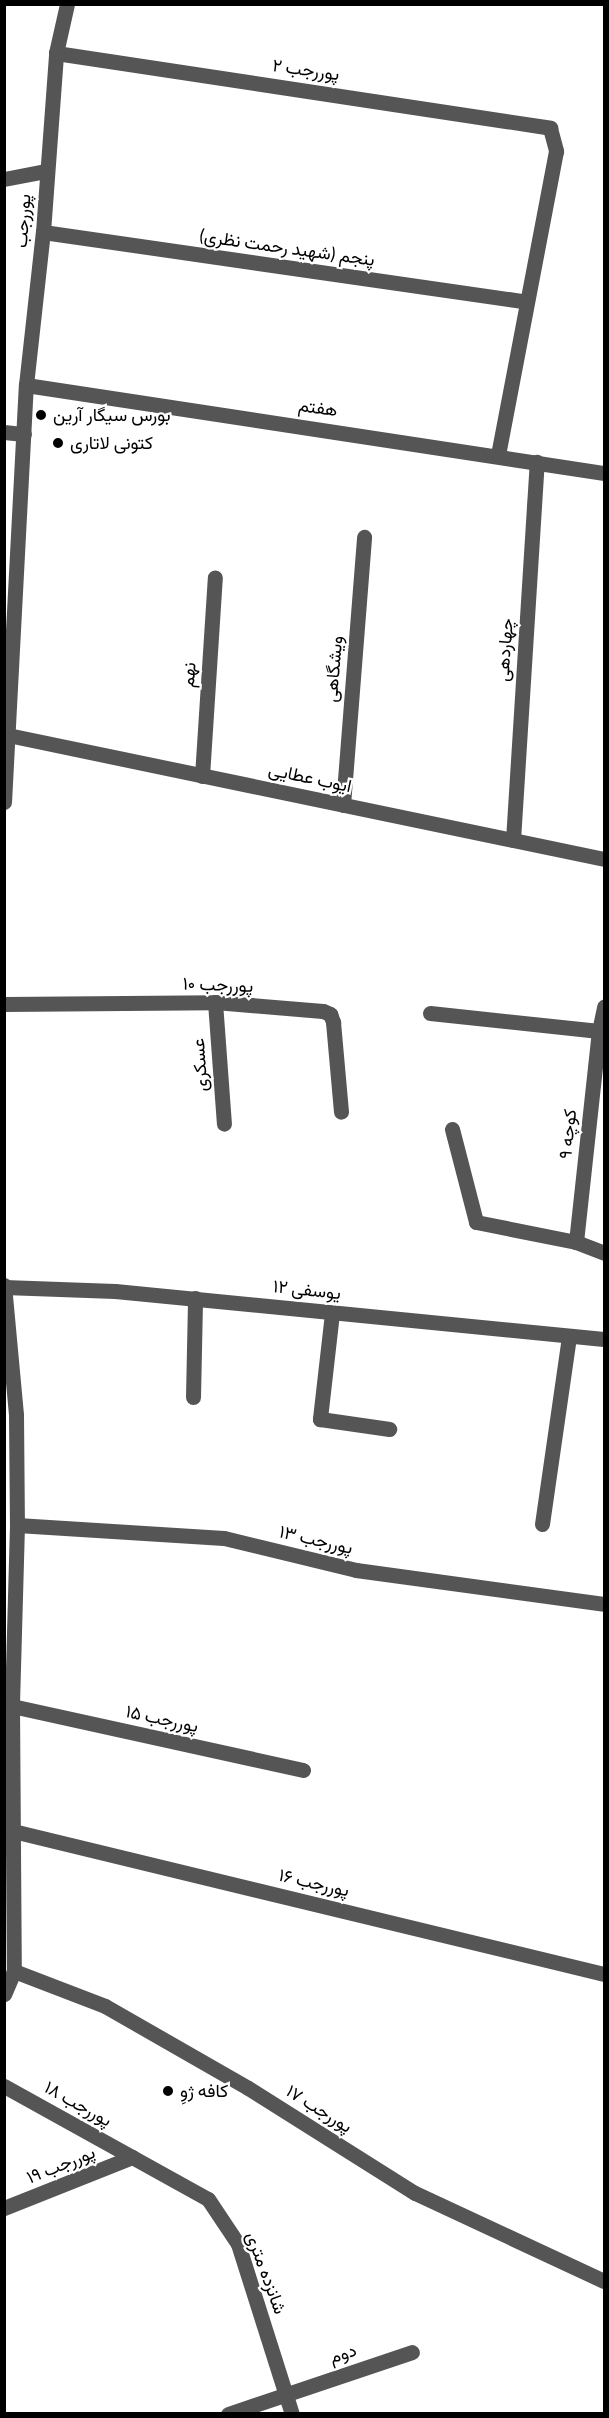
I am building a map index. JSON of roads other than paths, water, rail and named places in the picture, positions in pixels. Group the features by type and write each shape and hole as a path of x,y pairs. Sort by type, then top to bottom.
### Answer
{"street":[{"name":"پوررجب","path":"4,802 8,735 7,694 26,385 43,232 56,53 67,4"},
{"name":"پوررجب ۲","path":"56,53 550,128 556,151 526,302"},
{"path":"4,179 46,171"},
{"name":"پنجم (شهید رحمت نظری)","path":"43,232 526,302"},
{"path":"498,456 526,302"},
{"name":"هفتم","path":"26,385 604,473"},
{"path":"4,432 24,434"},
{"name":"چهاردهی","path":"513,840 537,462"},
{"name":"ویشگاهی","path":"343,805 364,537"},
{"name":"نهم","path":"202,776 215,578"},
{"name":"ایوب عطایی","path":"8,735 604,859"},
{"name":"پوررجب ۱۰","path":"4,1004 214,1002 330,1014 341,1112"},
{"name":"عسکری","path":"214,1002 224,1124"},
{"name":"کوچه ۹","path":"576,1242 599,1031 604,1007"},
{"path":"430,1013 599,1031"},
{"path":"452,1129 476,1222 576,1242 604,1253"},
{"path":"4,1994 14,1971 9,1604 17,1525 16,1415 5,1287"},
{"name":"یوسفی ۱۲","path":"5,1287 195,1298 604,1339"},
{"path":"193,1397 195,1298"},
{"path":"332,1312 320,1419 389,1429"},
{"path":"542,1524 569,1336"},
{"name":"پوررجب ۱۳","path":"17,1525 224,1538 356,1570 604,1604"},
{"name":"پوررجب ۱۵","path":"12,1706 303,1770"},
{"name":"پوررجب ۱۶","path":"13,1831 604,1974"},
{"name":"پوررجب ۱۷","path":"14,1971 105,2006 248,2088 416,2193 604,2281"},
{"name":"پوررجب ۱۸","path":"4,2086 132,2157"},
{"name":"پوررجب ۱۹","path":"4,2208 132,2157"},
{"name":"شانزده متری","path":"132,2157 208,2199 238,2244 292,2414"},
{"name":"دوم","path":"228,2414 412,2352"}],"place":[{"name":"بورس سیگار آرین","path":"41,415"},
{"name":"کتونی لاتاری","path":"58,443"},
{"name":"کافه ژوِ","path":"168,2091"}]}
